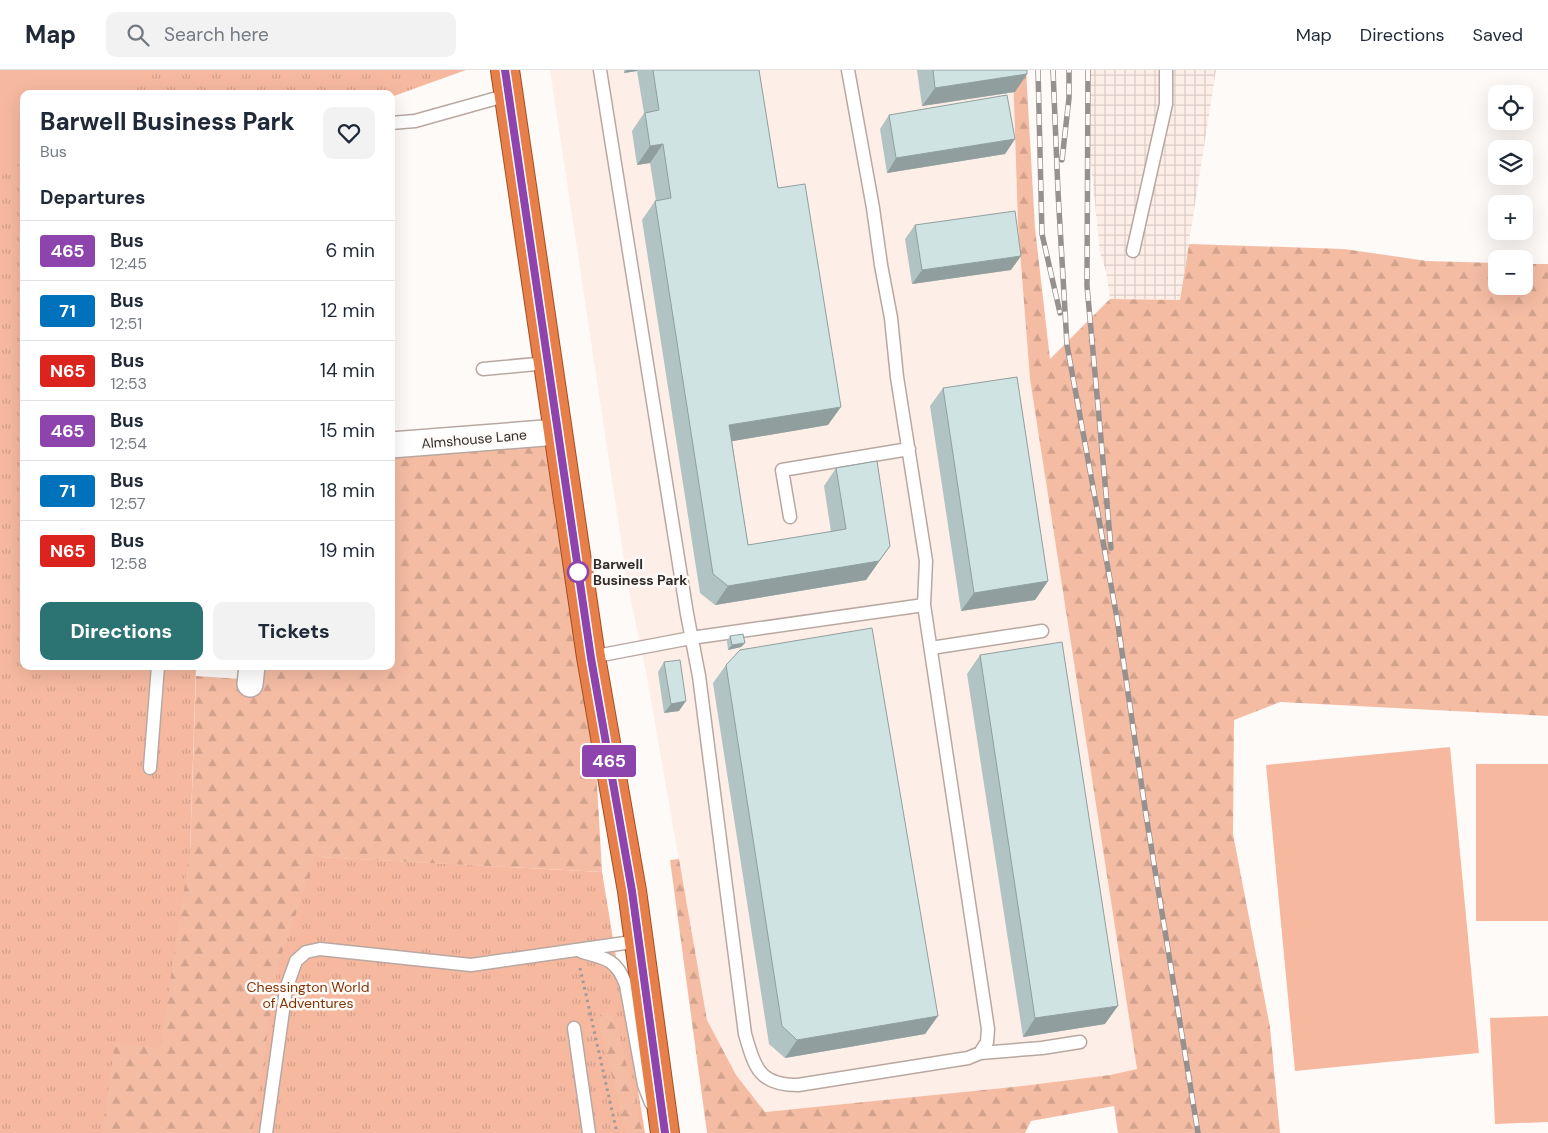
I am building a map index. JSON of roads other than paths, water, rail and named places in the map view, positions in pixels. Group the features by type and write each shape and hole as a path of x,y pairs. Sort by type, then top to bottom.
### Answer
{"highway":[{"path":"506,82 591,658 632,891 664,1133"}],"street":[{"name":"Almshouse Lane","path":"395,445 558,432"}],"lane":[{"path":"600,70 691,638 699,676 745,1034 758,1070 770,1081 782,1085 798,1085 968,1058 980,1054 1080,1042"},
{"path":"848,70 873,208 926,561 924,604 988,1029 987,1042 980,1054"},
{"path":"1133,251 1166,104 1166,70"},
{"path":"395,123 415,121 506,82"},
{"path":"483,369 547,363"},
{"path":"790,517 782,470 909,449"},
{"path":"591,658 691,638 924,604"},
{"path":"931,648 1042,631"},
{"path":"150,768 158,670"},
{"path":"272,1133 266,1133 276,1062 282,1041 296,961 306,952 320,949 471,965 639,941"},
{"path":"576,950 611,962 622,973 644,1085 664,1133"},
{"path":"574,1028 589,1133"},
{"path":"276,1062 279,1086"}],"railway":[{"path":"1038,70 1042,234 1060,313"},
{"path":"1053,70 1067,345 1117,618 1146,815 1198,1133"},
{"path":"1062,160 1069,98 1069,70"},
{"path":"1088,70 1087,286 1111,548"}],"place":[{"name":"Barwell Business Park","path":"578,572"}],"park label":[{"name":"Chessington World of Adventures","path":"308,996"}]}
